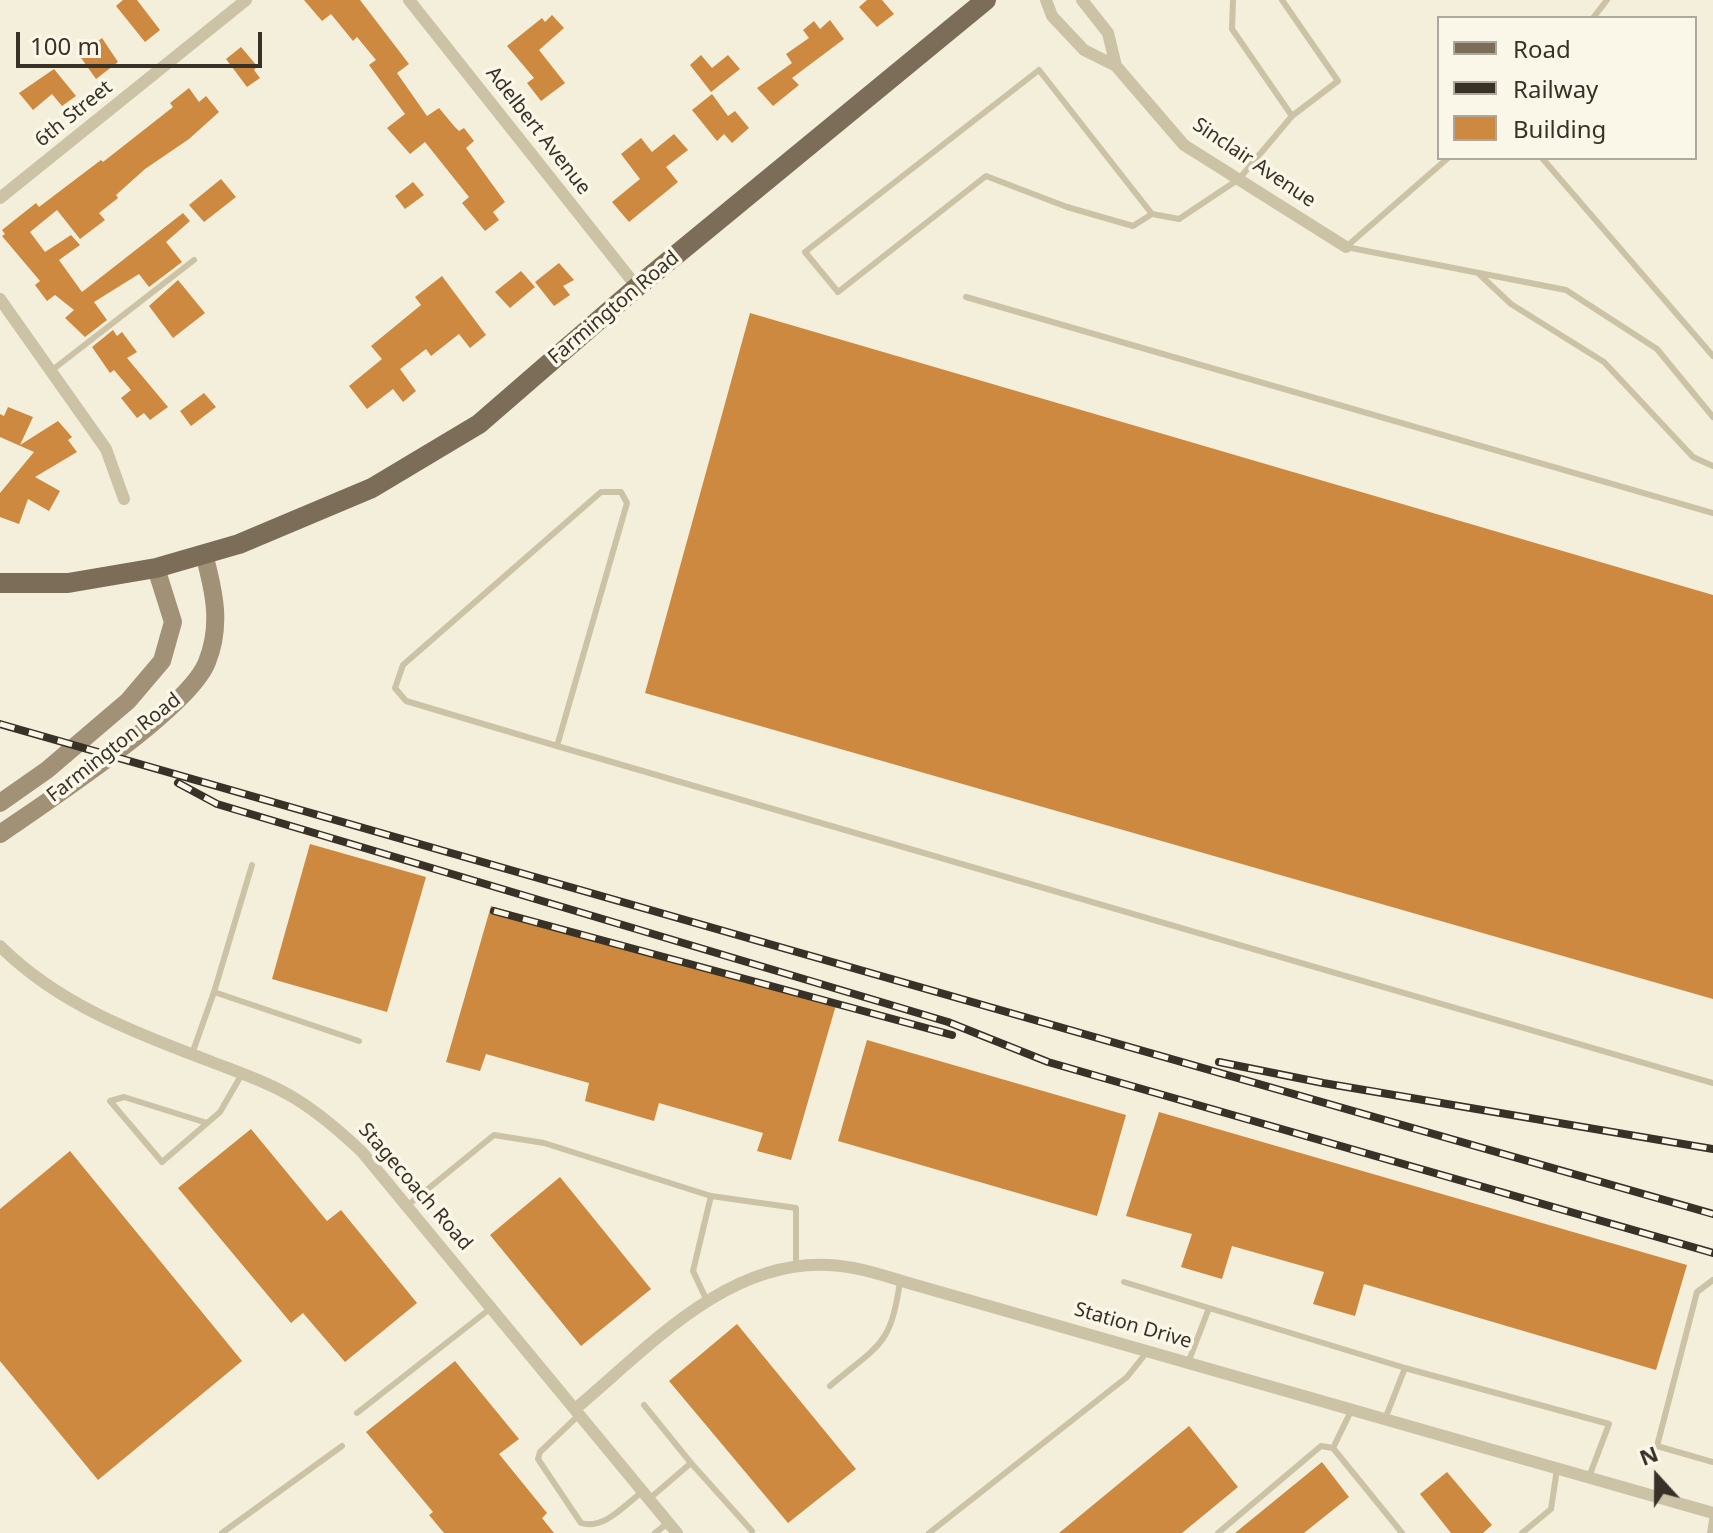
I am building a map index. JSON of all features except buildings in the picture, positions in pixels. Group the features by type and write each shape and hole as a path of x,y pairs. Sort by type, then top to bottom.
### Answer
{"main road":[{"name":"Farmington Road","path":"0,803 47,770 128,701 162,661 173,622 156,568 239,544 372,488 479,424 637,287 986,0"},
{"name":"Farmington Road","path":"0,834 110,756 181,698 207,664 217,602 204,554"},
{"path":"0,583 68,583 156,568"}],"street":[{"name":"6th Street","path":"0,198 246,0"},
{"name":"Adelbert Avenue","path":"409,0 637,287"},
{"name":"Sinclair Avenue","path":"1046,0 1052,16 1084,50 1116,66 1184,145 1346,247"},
{"name":"Sinclair Avenue","path":"1082,0 1108,33 1116,66"},
{"path":"0,299 106,449 124,499"},
{"name":"Stagecoach Road","path":"0,946 36,978 77,1005 295,1099 338,1130 362,1152 673,1528"},
{"name":"Station Drive","path":"577,1411 707,1301 753,1277 796,1266 852,1267 1713,1513"}],"lane":[{"path":"1233,0 1232,29 1292,116"},
{"path":"1152,214 1133,226 1067,207 986,176 838,292 805,252 1039,70 1152,214 1179,219 1239,179 1292,116 1338,81 1282,0"},
{"path":"1595,16 1607,0"},
{"path":"1346,247 1446,160"},
{"path":"1544,160 1713,356"},
{"path":"1346,247 1566,290 1657,349 1713,417"},
{"path":"51,371 194,260"},
{"path":"1475,270 1511,304 1569,344 1604,362 1693,457 1713,466"},
{"path":"966,297 1713,513"},
{"path":"557,746 627,503 621,492 601,492 403,665 395,688 406,701 557,746 1713,1083"},
{"path":"192,1054 252,865"},
{"path":"214,992 359,1041"},
{"path":"207,1123 124,1097 110,1101 162,1162 220,1112 242,1074"},
{"path":"407,1206 494,1135 544,1143 711,1196 796,1208 796,1266"},
{"path":"707,1301 693,1271 711,1196"},
{"path":"830,1386 887,1338 896,1315 900,1280"},
{"path":"1713,1280 1697,1292 1657,1446 1713,1462"},
{"path":"1124,1282 1405,1368 1609,1424 1589,1477"},
{"path":"357,1413 491,1308"},
{"path":"1188,1363 1209,1308"},
{"path":"929,1533 1127,1377 1148,1351"},
{"path":"1385,1419 1405,1368"},
{"path":"644,1405 752,1531"},
{"path":"1333,1448 1352,1410"},
{"path":"577,1411 540,1452 538,1459 581,1523 602,1523 691,1463"},
{"path":"222,1533 342,1446"},
{"path":"1218,1533 1321,1446 1333,1448 1402,1533"},
{"path":"1522,1533 1551,1509 1557,1469"},
{"path":"1710,1533 1713,1513"},
{"path":"655,1533 673,1528"}],"railway":[{"path":"0,724 1713,1214"},
{"path":"178,783 217,804 948,1022 1048,1062 1713,1253"},
{"path":"494,911 952,1035"},
{"path":"1219,1062 1323,1083 1713,1149"}]}
